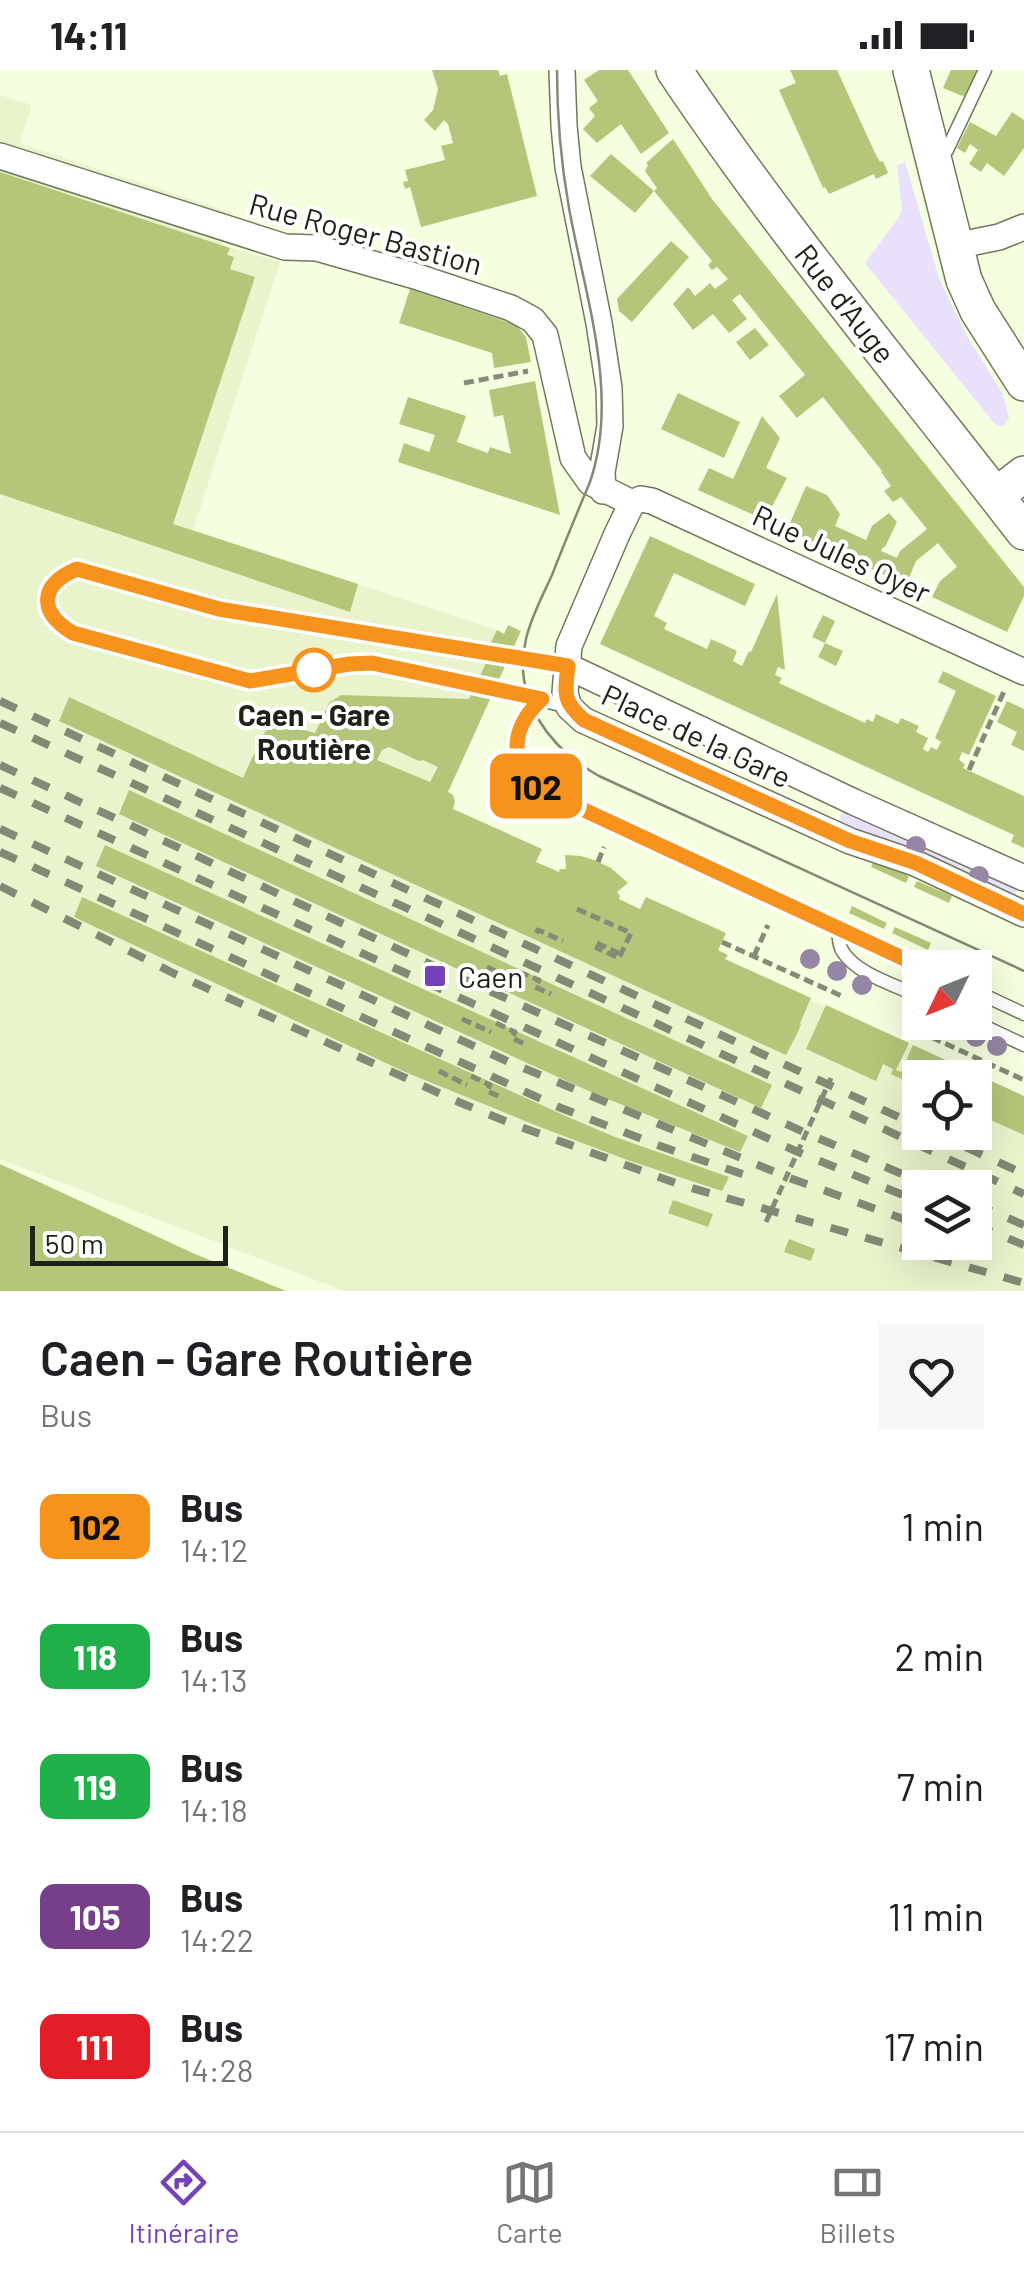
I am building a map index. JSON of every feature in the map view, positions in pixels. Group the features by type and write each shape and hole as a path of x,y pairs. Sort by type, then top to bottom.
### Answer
{"main road":[{"name":"Rue d'Auge","path":"674,70 758,188 1024,532"},
{"path":"912,70 964,280 978,311 1024,383"},
{"path":"996,496 1024,474"}],"street":[{"path":"562,70 568,167 609,388 610,426 603,490"},
{"name":"Rue Roger Bastion","path":"0,156 285,248 317,248 415,276 511,308 534,320 544,335 573,458 590,482 632,503"},
{"path":"955,246 999,237 1024,226"},
{"name":"Rue Jules Oyer","path":"632,503 641,499 652,501 1014,681"},
{"path":"568,666 575,627 632,503"},
{"name":"Place de la Gare","path":"1024,878 568,666 565,694 570,707 584,720 850,841 916,863 1024,914"}],"lane":[{"path":"935,158 947,150 985,70"},
{"path":"475,686 372,663 250,681 73,633 53,617 47,596 56,582 77,569 219,609 491,652"},
{"path":"510,658 568,666"},
{"path":"496,688 570,707"},
{"path":"542,699 523,726 517,758 530,781 541,790 902,958"},
{"path":"838,928 842,952 852,962 902,988"},
{"path":"992,999 1024,1014"},
{"path":"992,1030 1024,1045"}],"path":[{"path":"464,384 520,372"},
{"path":"969,770 1014,681"},
{"path":"598,862 604,847"},
{"path":"577,909 631,933 619,958 596,945"},
{"path":"754,956 768,925"},
{"path":"536,933 538,930 563,941"},
{"path":"722,942 844,997"},
{"path":"487,967 515,980"},
{"path":"518,972 539,980 536,987 551,994"},
{"path":"462,1019 491,1032"},
{"path":"496,1023 514,1032 512,1038 527,1045"},
{"path":"937,1040 1024,1080"},
{"path":"439,1071 467,1084"},
{"path":"470,1076 490,1085 487,1092 502,1098"},
{"path":"766,1222 831,1078"}],"shaded area":[{"path":"0,95 32,105 20,143 232,213 222,245 280,262 193,530 497,630 490,646 506,653 426,824 941,1060 902,1060 902,1150 992,1150 992,1083 1024,1098 1024,1291 344,1291 0,1159"},
{"path":"905,162 939,278 967,336 1003,394 1009,418 1003,426 994,423 865,263 899,217 902,209 897,165"},
{"path":"843,811 1017,890 1014,896 899,844 836,826"}],"building":[{"path":"432,70 498,70 500,76 507,74 537,196 421,227 410,187 405,189 403,182 408,181 405,170 445,160 441,146 453,143 444,120 435,131 424,120 433,110 438,89"},
{"path":"599,70 628,70 669,133 641,154 621,124 597,143 583,129 595,116 589,108 598,101 584,80"},
{"path":"790,70 837,70 888,173 876,179 874,174 829,194 823,188 779,90 796,83"},
{"path":"951,70 978,70 965,97 943,88"},
{"path":"1012,112 1024,120 1024,148 1004,176 987,163 981,172 969,164 978,150 970,144 965,153 957,148 970,122 996,136"},
{"path":"673,139 712,199 1024,587 1024,596 1007,632 932,597 940,581 957,567 938,543 916,561 906,585 787,530 806,486 827,495 840,514 835,526 866,540 872,526 889,513 897,522 881,551 897,558 927,529 901,497 893,502 884,491 891,486 882,471 823,397 797,418 779,396 805,375 740,294 732,300 747,319 729,333 713,314 693,330 673,304 688,287 695,296 710,283 715,289 728,279 717,267 712,270 708,265 712,261 654,191 657,188 645,171 646,163"},
{"path":"611,154 654,191 635,213 590,176"},
{"path":"0,172 230,248 227,255 234,257 230,269 255,277 173,524 358,584 350,612 0,494"},
{"path":"671,241 689,257 632,322 619,311 617,299"},
{"path":"410,289 516,325 526,337 531,362 494,368 492,353 399,323"},
{"path":"755,328 769,345 750,360 736,342"},
{"path":"535,381 560,515 398,462 404,443 429,452 435,435 399,424 408,397 466,416 457,442 488,453 490,447 511,454 503,415 494,417 489,390"},
{"path":"678,393 740,422 724,458 661,429"},
{"path":"762,416 780,438 766,468 787,478 765,520 698,490 709,468 733,479"},
{"path":"650,536 755,584 745,606 674,573 654,616 667,623 664,629 707,649 711,639 737,651 733,661 742,666 777,594 785,670 778,667 775,675 782,678 779,683 865,723 867,719 873,722 876,714 898,724 901,718 919,726 916,732 928,738 923,749 928,752 931,747 937,750 941,742 935,738 956,691 938,682 943,671 996,696 969,755 962,752 959,760 965,764 963,768 1024,796 1024,848 1011,842 1014,835 600,644"},
{"path":"823,615 835,621 825,643 812,637"},
{"path":"508,625 521,631 448,792 453,795 453,809 542,849 536,862 559,872 566,869 565,855 594,860 628,883 617,892 619,899 640,909 646,897 726,933 718,950 728,955 725,959 811,998 786,1055 59,721 69,697 243,778 262,736 273,722 315,733 329,703 341,695 469,699 493,648 489,646 497,630 504,634","holes":["389,747 438,767 430,782 377,760 382,750"]},
{"path":"825,643 843,651 836,666 818,657"},
{"path":"1007,701 1024,709 1024,751 1011,745 1017,732 997,722"},
{"path":"129,790 772,1085 761,1108 119,814"},
{"path":"105,845 748,1136 740,1152 593,1093 96,866"},
{"path":"874,860 909,876 906,883 871,867"},
{"path":"917,881 952,896 949,903 914,887"},
{"path":"82,897 568,1117 729,1177 722,1191 630,1161 405,1072 74,917"},
{"path":"852,906 887,923 884,929 849,913"},
{"path":"895,927 931,943 928,950 892,933"},
{"path":"826,1005 909,1043 896,1070 902,1070 902,1079 883,1064 876,1081 806,1049"},
{"path":"913,1045 946,1060 906,1060"},
{"path":"992,1081 1024,1096 1024,1135 992,1121"},
{"path":"0,1164 195,1254 286,1291 0,1291"},
{"path":"673,1200 713,1214 708,1227 668,1213"},
{"path":"789,1239 815,1249 811,1261 784,1252"}],"tram line":[{"path":"557,70 564,174 597,345 602,415 590,482 526,639 524,682 538,720 565,751 599,776 1024,971"}],"railway":[{"path":"0,701 902,1119"},
{"path":"0,723 1024,1194"},
{"path":"0,765 443,970 902,1174"},
{"path":"0,788 798,1152 902,1195"},
{"path":"0,829 509,1062 787,1177 902,1219"},
{"path":"0,852 561,1108 757,1179"},
{"path":"0,886 173,973 515,1125 681,1185 1024,1283"},
{"path":"972,1150 1024,1174"},
{"path":"992,1211 1024,1225"},
{"path":"992,1232 1024,1245"}],"bus line":[{"name":"102","path":"902,958 541,790 530,781 517,758 523,726 542,699 372,663 250,681 73,633 53,617 47,596 56,582 77,569 188,602 254,616 568,666 565,694 570,707 584,720 850,841 916,863 1024,914"}],"place":[{"name":"Caen - Gare Routière","path":"314,670"},
{"name":"Caen","path":"435,976"}]}
